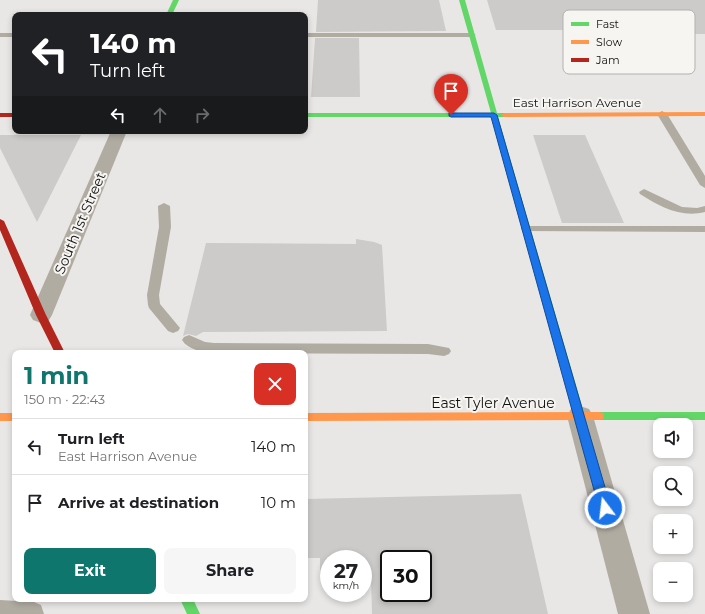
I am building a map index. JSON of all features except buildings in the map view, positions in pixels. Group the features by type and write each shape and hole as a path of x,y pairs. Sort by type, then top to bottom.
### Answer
{"main road":[{"path":"170,12 176,0"},
{"path":"462,0 580,416"},
{"name":"East Harrison Avenue","path":"308,115 705,114"},
{"path":"0,115 12,115"},
{"path":"0,221 41,315 58,350"},
{"name":"East Tyler Avenue","path":"308,417 705,416"},
{"path":"0,418 12,418"},
{"path":"188,602 194,614"}],"street":[{"name":"South 1st Street","path":"41,315 118,134"},
{"path":"580,416 634,614"}],"lane":[{"path":"0,35 12,35"},
{"path":"308,35 472,35"},
{"path":"662,114 705,184"},
{"path":"644,192 666,205 680,210 691,211 705,209"},
{"path":"164,206 165,227 152,295 154,305 173,328"},
{"path":"527,230 705,229"},
{"path":"189,340 202,347 214,348 428,349 444,351"},
{"path":"0,609 34,611 35,614"}],"traffic: fast":[{"path":"170,12 176,0"},
{"path":"462,0 580,416"},
{"path":"308,115 504,115"},
{"path":"599,416 705,416"},
{"path":"188,602 194,614"}],"traffic: slow":[{"path":"504,115 705,114"},
{"path":"308,417 599,416"},
{"path":"0,417 12,417"}],"traffic: jam":[{"path":"0,115 12,115"},
{"path":"0,221 41,315 58,350"}],"route":[{"path":"451,115 494,115 568,372 605,508"}]}
